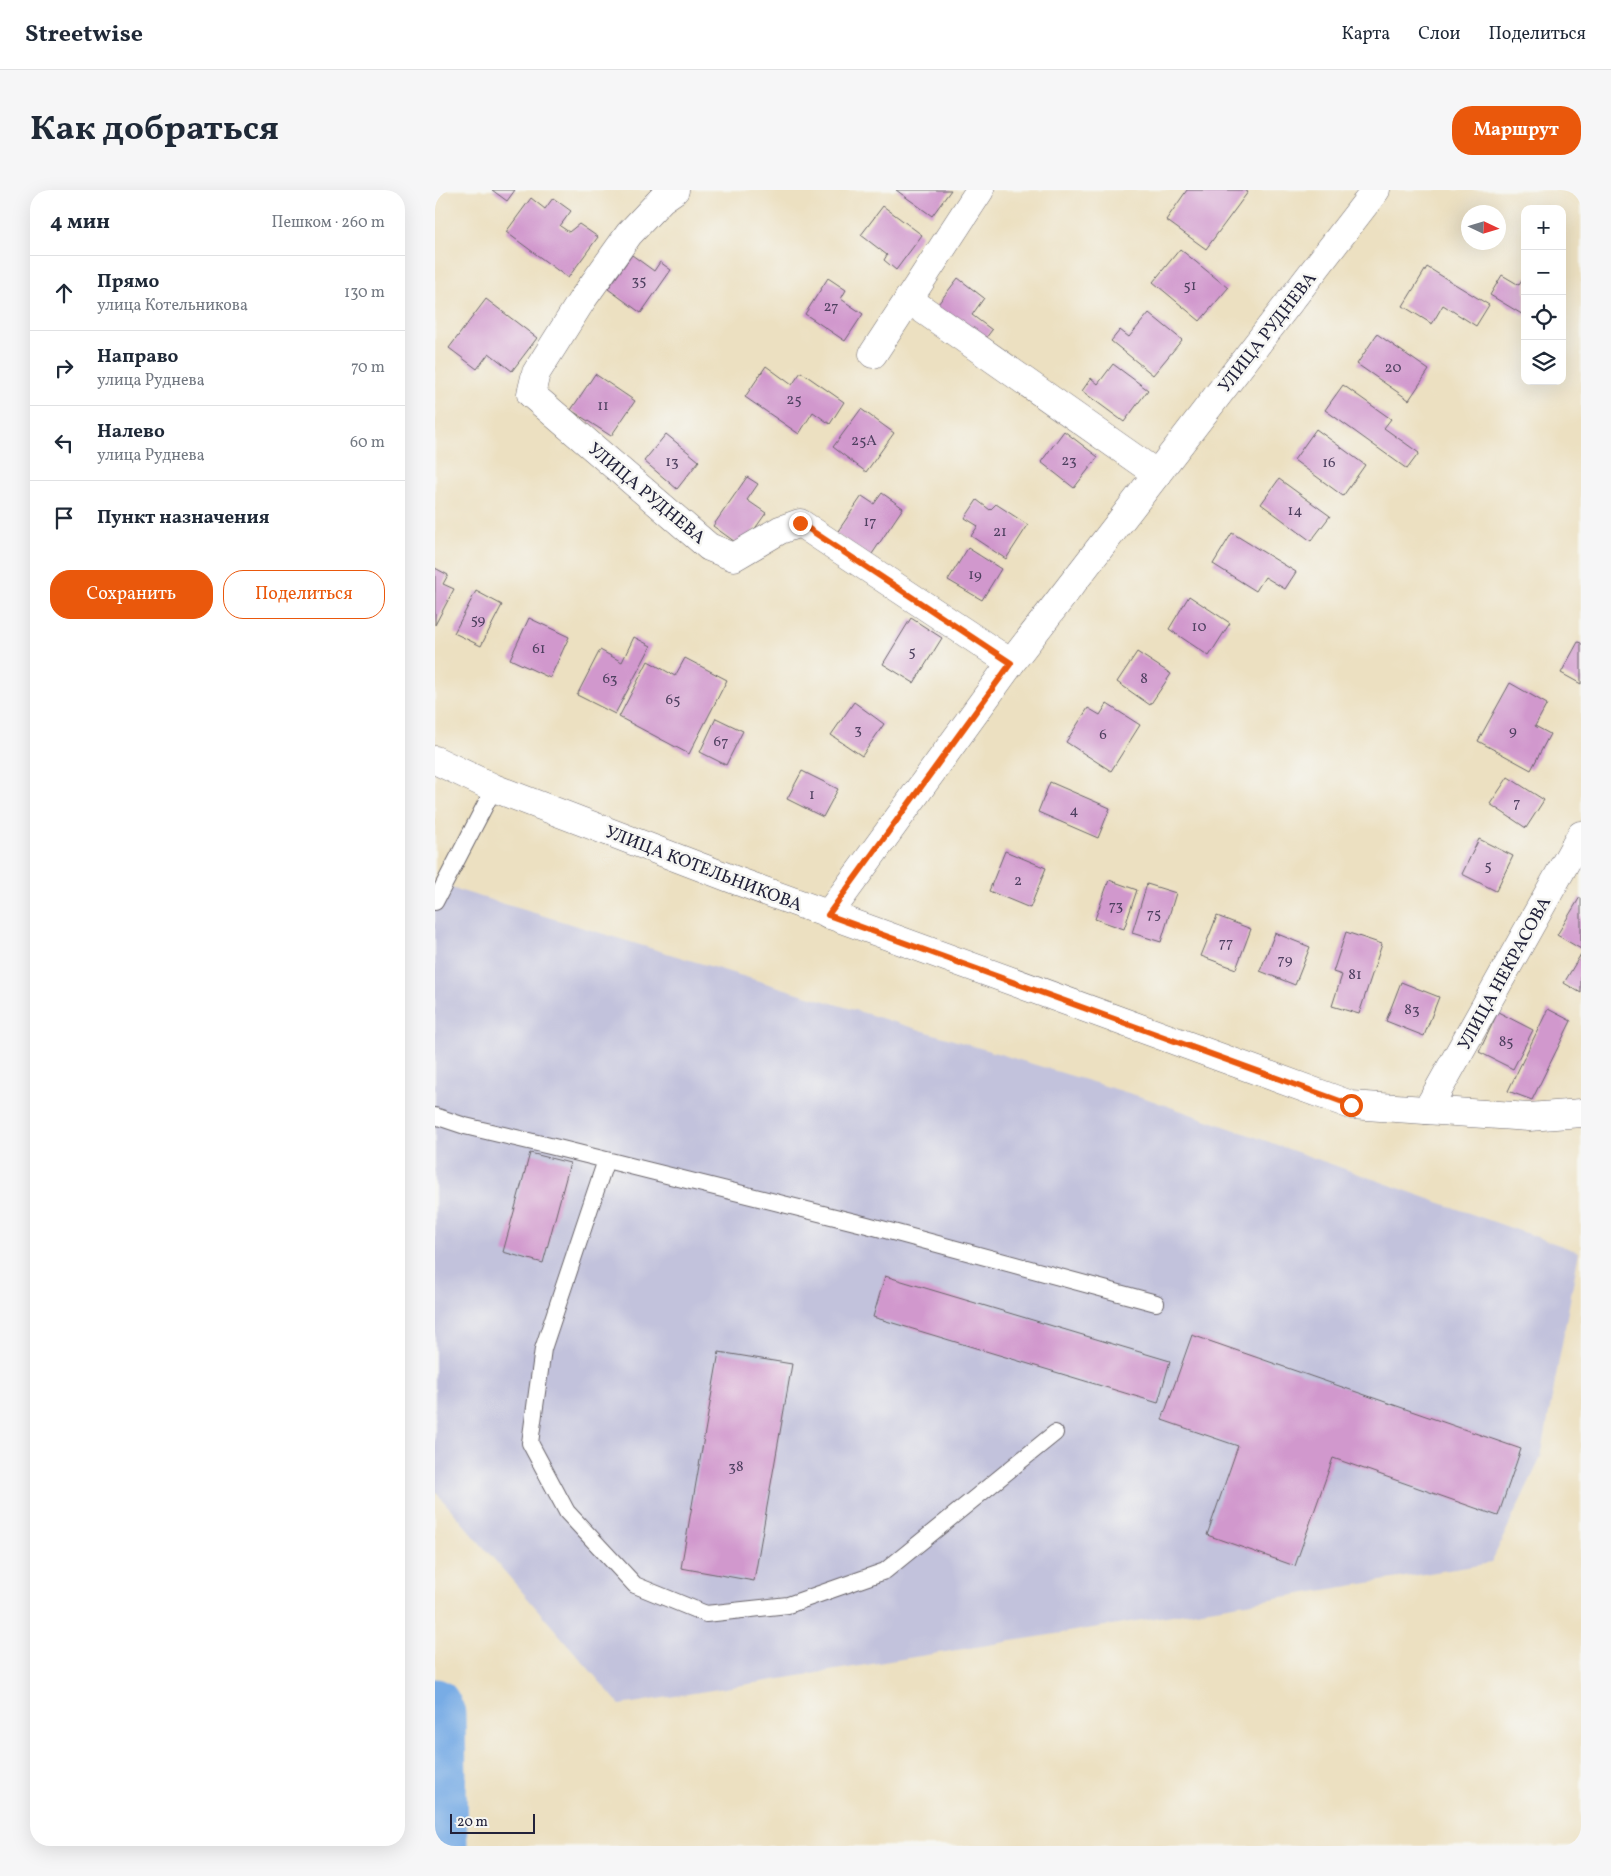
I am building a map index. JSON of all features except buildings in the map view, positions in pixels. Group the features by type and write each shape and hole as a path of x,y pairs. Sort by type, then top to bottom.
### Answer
{"street":[{"name":"УЛИЦА РУДНЕВА","path":"675,190 662,199 629,234 582,300 536,374 531,394 709,547 734,557 780,530 800,523 1011,663"},
{"path":"873,354 980,190"},
{"name":"УЛИЦА РУДНЕВА","path":"828,915 1011,663 1377,190"},
{"path":"909,300 1157,474"},
{"name":"УЛИЦА КОТЕЛЬНИКОВА","path":"435,760 494,788 828,915 1351,1105 1529,1117 1581,1113"},
{"name":"УЛИЦА НЕКРАСОВА","path":"1427,1110 1581,835"}],"lane":[{"path":"435,902 494,788"},
{"path":"435,1116 465,1126 876,1228 1156,1303"},
{"path":"606,1160 543,1349 530,1443 567,1512 635,1585 705,1614 788,1605 885,1571 1055,1433"}],"shaded area":[{"path":"435,883 1145,1098 1579,1252 1541,1457 1491,1563 620,1705 435,1491"}],"waterway":[{"path":"435,1704 440,1714 442,1846"}],"route":[{"path":"800,523 1011,663 828,915 1351,1105"}]}
